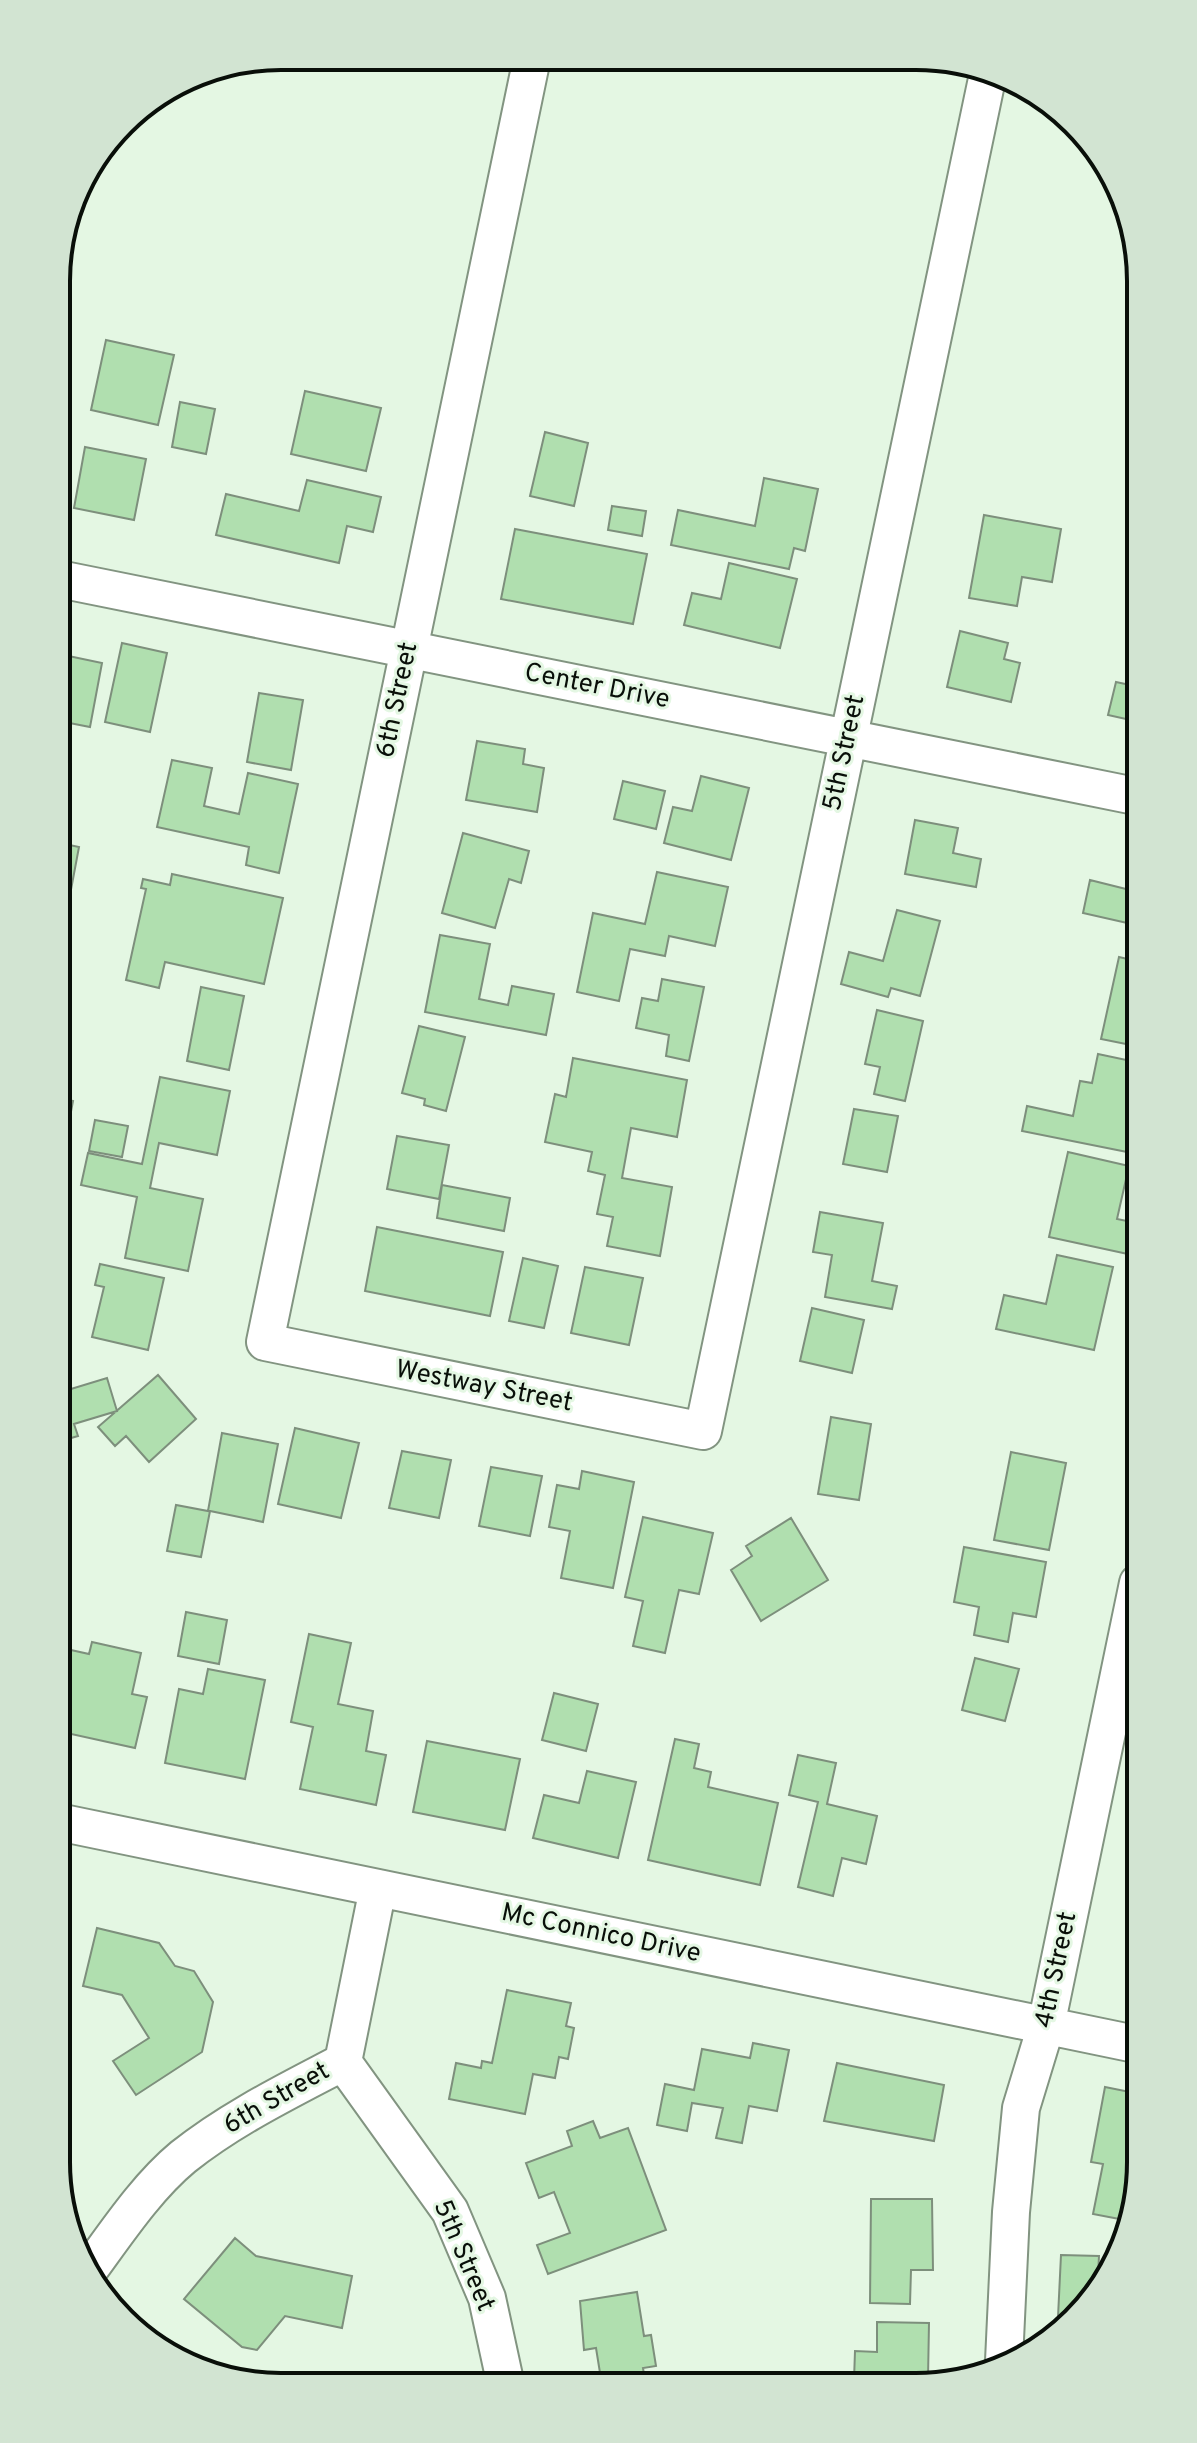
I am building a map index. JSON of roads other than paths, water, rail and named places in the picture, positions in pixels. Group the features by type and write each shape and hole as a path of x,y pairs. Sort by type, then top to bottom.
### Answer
{"street":[{"name":"6th Street","path":"265,1342 530,70"},
{"name":"5th Street","path":"703,1431 986,82"},
{"name":"Center Drive","path":"70,581 1127,794"},
{"name":"Westway Street","path":"265,1342 703,1431"},
{"name":"4th Street","path":"1004,2353 1011,2212 1021,2108 1046,2026 1127,1636"},
{"name":"Mc Connico Drive","path":"70,1824 1127,2042"},
{"name":"6th Street","path":"96,2261 122,2225 181,2159 243,2115 343,2062 378,1888"},
{"name":"5th Street","path":"343,2062 450,2211 487,2298 503,2373"}]}
